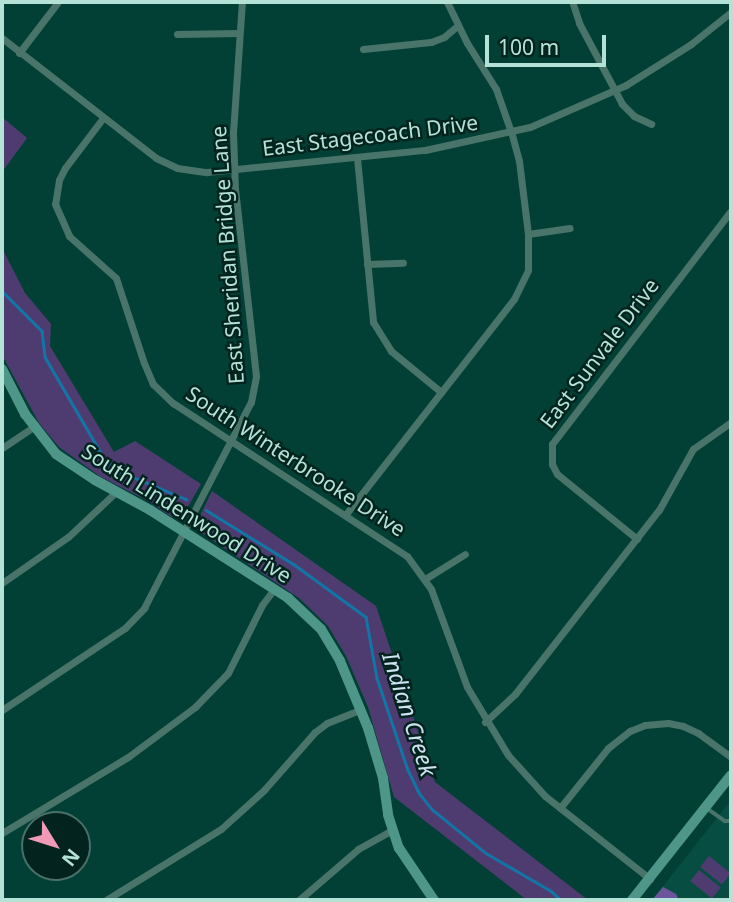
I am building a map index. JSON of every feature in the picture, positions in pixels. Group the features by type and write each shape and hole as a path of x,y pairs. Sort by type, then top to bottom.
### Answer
{"street":[{"path":"19,53 58,2"},
{"name":"East Sheridan Bridge Lane","path":"2,710 125,628 138,615 149,600 251,402 256,376 234,170 233,133 242,2"},
{"path":"346,514 523,284 528,270 528,234 519,161 511,132 496,89 457,26 447,2"},
{"path":"573,4 579,23 615,91 628,111 651,124"},
{"name":"East Stagecoach Drive","path":"2,38 103,118 169,165 192,171 234,170 444,147 511,132 571,111 615,91 691,44 731,12"},
{"path":"363,49 431,42 444,37 457,26"},
{"path":"177,34 239,33"},
{"name":"South Winterbrooke Drive","path":"103,118 59,180 55,204 58,217 69,236 116,278 153,384 173,403 400,549 425,579 467,688 485,722 526,776 560,808 650,879"},
{"path":"357,158 371,311 377,332 391,351 441,392"},
{"name":"East Sunvale Drive","path":"637,539 557,474 552,464 552,444 731,211"},
{"path":"528,234 570,229"},
{"path":"367,264 403,263"},
{"name":"South Lindenwood Drive","path":"2,369 33,427 56,454 274,589 305,612 321,629 340,661 361,709 383,778 392,830 410,867 434,900"},
{"path":"485,722 515,694 637,539 659,510 693,449 731,422"},
{"path":"2,448 33,427"},
{"path":"2,583 68,537 116,492"},
{"path":"425,579 465,554"},
{"path":"2,833 128,757 195,707 228,673 262,605 274,589"},
{"path":"106,900 221,828 264,790 316,732 327,723 361,709"},
{"path":"560,808 608,748 624,734 645,725 668,723 683,726 698,733 731,757"},
{"path":"632,900 731,775"},
{"path":"299,900 358,849 392,830"}],"lane":[{"path":"706,808 725,821 731,821"}],"shaded area":[{"path":"2,117 27,138 2,172"},
{"path":"2,248 25,293 51,324 50,346 114,452 135,441 201,484 182,517 172,517 148,501 101,477 59,447 39,423 2,355"},
{"path":"212,491 376,606 435,782 588,900 527,900 394,797 368,707 346,656 328,626 299,598 194,528"},
{"path":"731,800 731,900 652,900"},
{"path":"709,856 731,874 722,885 700,867"},
{"path":"699,870 721,888 712,899 690,881"},
{"path":"663,887 676,894 679,900 652,900"}],"waterway":[{"name":"Indian Creek","path":"2,291 42,331 45,357 104,458 118,471 186,499"},
{"name":"Indian Creek","path":"206,510 295,565 366,617 377,678 408,770 419,793 433,810 486,853 551,891 561,900"}]}
